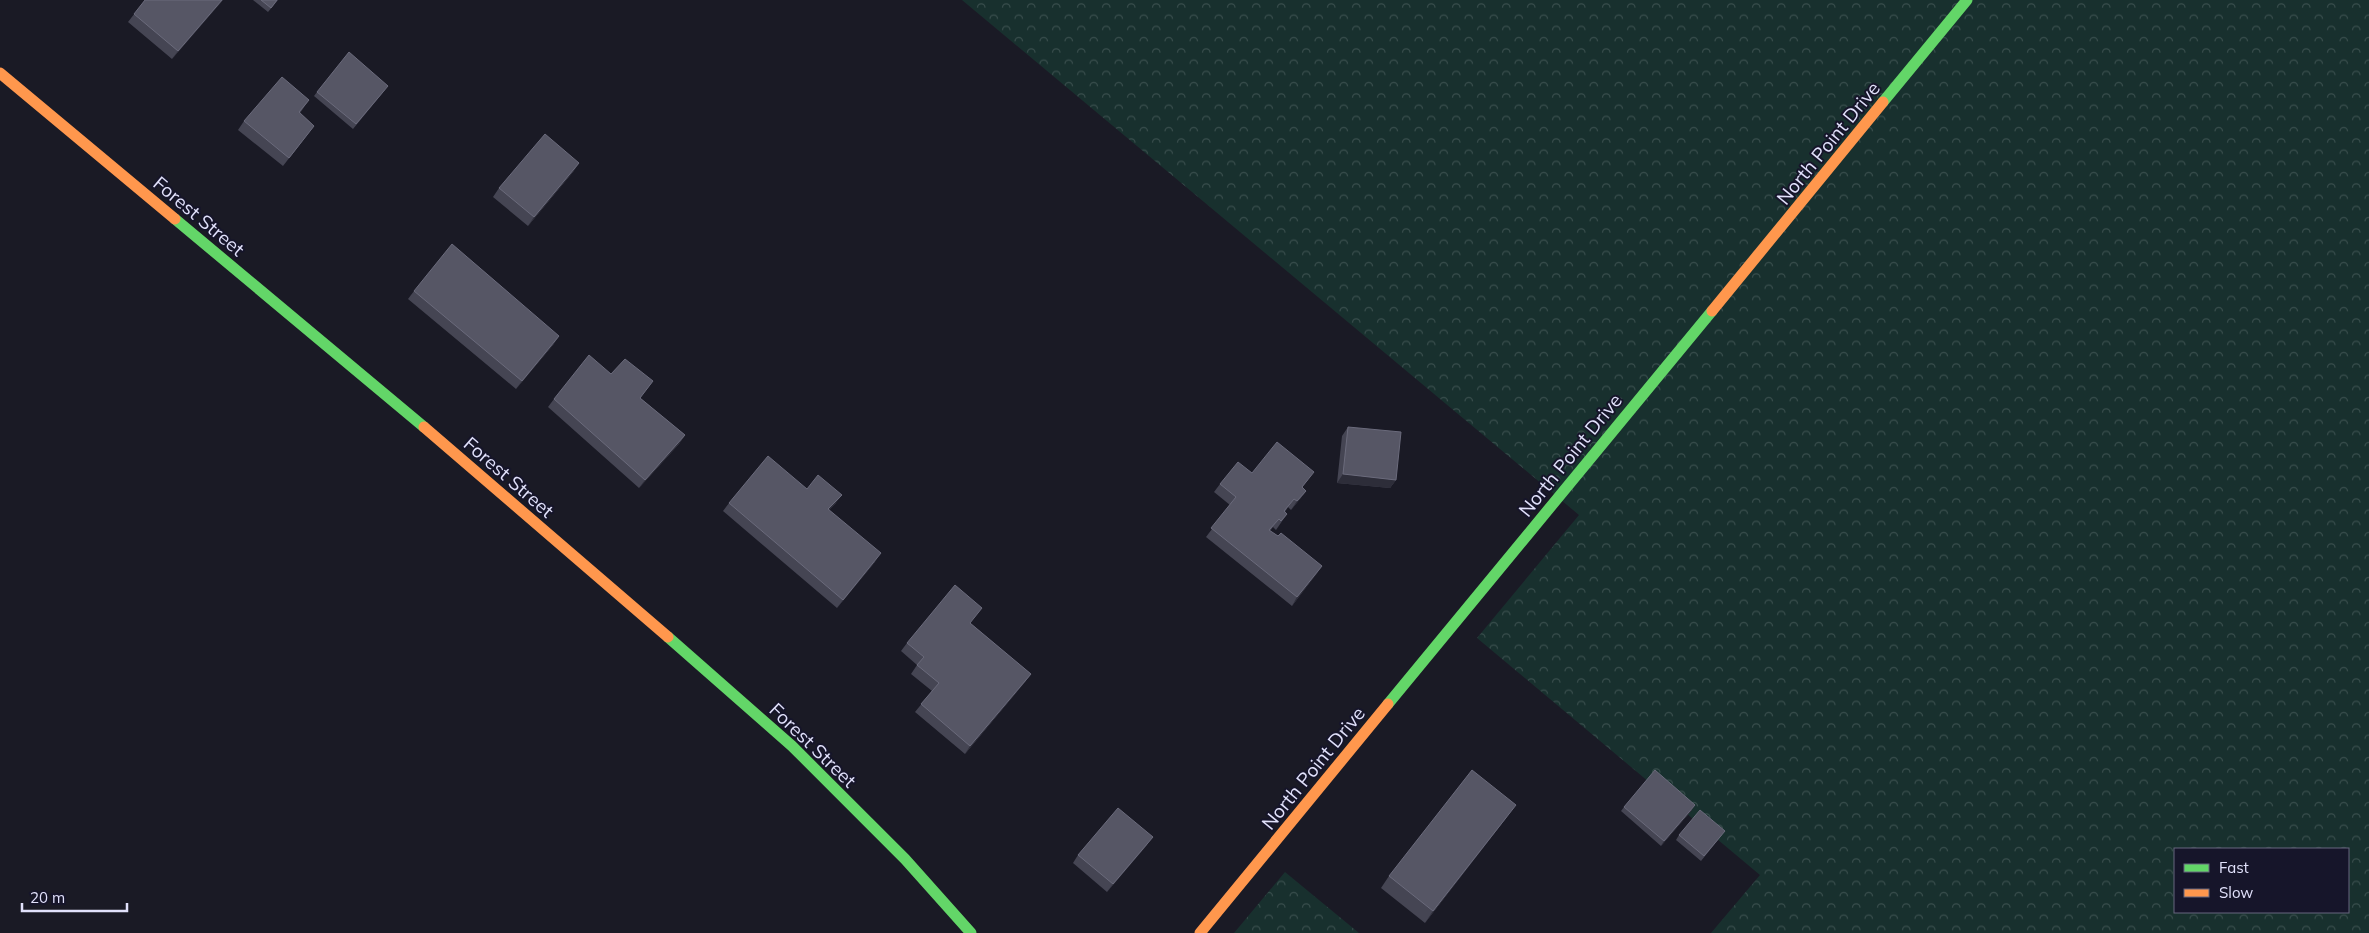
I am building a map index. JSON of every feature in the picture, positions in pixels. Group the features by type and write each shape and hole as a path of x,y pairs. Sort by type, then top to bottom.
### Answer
{"street":[{"name":"North Point Drive","path":"1200,933 1968,0"},
{"name":"Forest Street","path":"0,72 423,426 738,698 792,746 905,859 971,933"}],"green space":[{"path":"962,0 2369,0 2369,933 1711,933 1760,875 1477,638 1579,515"},
{"path":"1285,872 1359,933 1234,933"}],"building":[{"path":"145,0 222,0 178,51 134,14"},
{"path":"261,0 277,0 271,8"},
{"path":"349,52 388,86 356,124 317,92"},
{"path":"282,77 309,100 299,112 314,126 289,158 244,121"},
{"path":"545,134 579,163 534,217 499,188"},
{"path":"452,244 559,336 522,381 414,291"},
{"path":"589,355 611,374 625,359 653,381 640,398 685,435 645,480 554,399"},
{"path":"1348,427 1401,432 1396,480 1343,474"},
{"path":"1277,442 1314,472 1302,487 1306,491 1297,501 1294,499 1284,511 1287,514 1281,521 1279,519 1269,530 1278,536 1281,533 1322,566 1297,597 1211,528 1236,497 1220,484 1238,462 1252,473"},
{"path":"768,456 807,489 818,475 842,495 828,509 881,553 843,600 729,503"},
{"path":"955,585 982,608 970,623 1031,674 970,746 921,704 939,683 917,665 924,657 907,643"},
{"path":"1472,770 1516,805 1433,911 1389,876"},
{"path":"1655,770 1695,805 1664,841 1624,807"},
{"path":"1118,808 1153,837 1113,884 1078,855"},
{"path":"1700,810 1725,831 1704,856 1679,835"}],"traffic: fast":[{"path":"1883,102 1967,0"},
{"path":"175,219 424,427"},
{"path":"1388,704 1712,311"},
{"path":"668,637 792,746 905,859 971,933"}],"traffic: slow":[{"path":"0,73 175,219"},
{"path":"1712,311 1883,102"},
{"path":"424,427 668,637"},
{"path":"1200,933 1388,704"}]}
